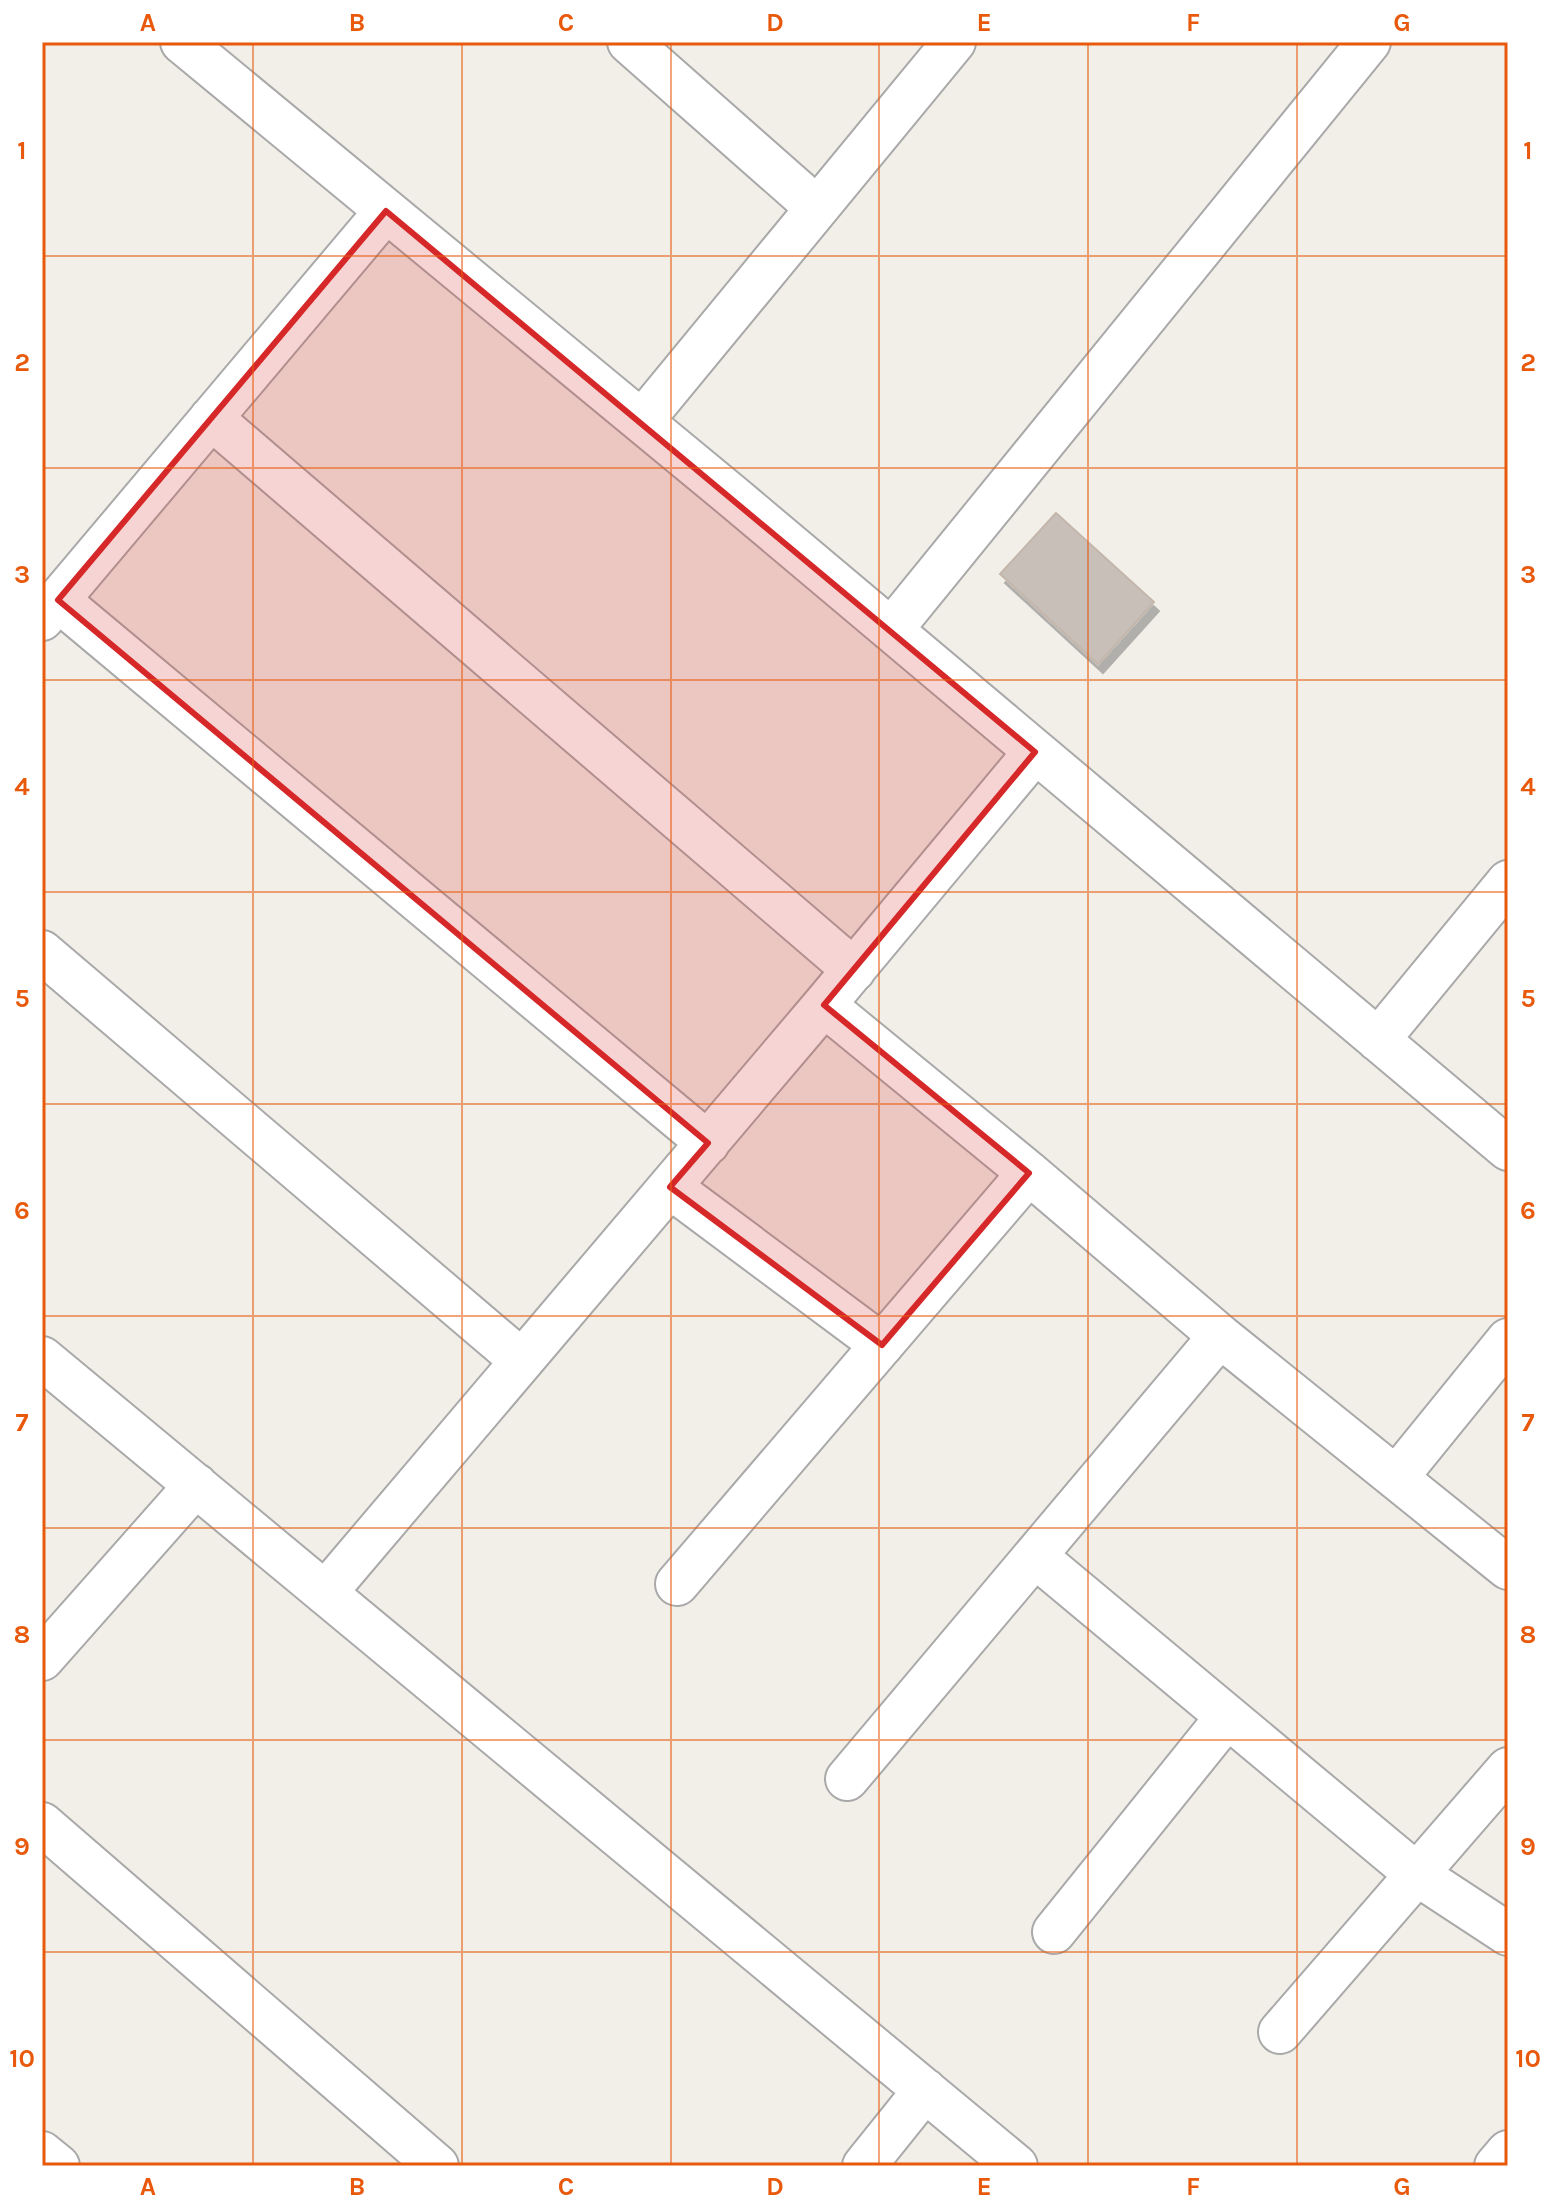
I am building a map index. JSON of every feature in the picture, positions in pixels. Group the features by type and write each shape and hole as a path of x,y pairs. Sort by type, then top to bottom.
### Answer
{"street":[{"path":"182,42 642,421 1508,1149"},
{"path":"629,42 817,208"},
{"path":"642,421 954,42"},
{"path":"891,630 1369,42"},
{"path":"386,211 50,610 708,1143"},
{"path":"211,418 854,970"},
{"path":"325,1593 1035,752"},
{"path":"1378,1040 1508,882"},
{"path":"42,952 522,1361"},
{"path":"824,1005 1029,1173 1220,1336 1508,1568"},
{"path":"677,1584 1029,1173"},
{"path":"670,1187 882,1345"},
{"path":"847,1779 1220,1336"},
{"path":"1396,1478 1508,1340"},
{"path":"42,1358 1016,2166"},
{"path":"42,1659 196,1485"},
{"path":"1035,1556 1415,1873 1508,1934"},
{"path":"1054,1932 1227,1717"},
{"path":"1280,2032 1508,1769"},
{"path":"42,1824 437,2166"},
{"path":"864,2166 925,2090"},
{"path":"1496,2166 1508,2152"},
{"path":"42,2153 58,2166"}],"highlighted area":[{"path":"386,211 1035,752 824,1005 1029,1173 882,1345 670,1187 708,1143 58,600"}],"building":[{"path":"1056,513 1154,602 1098,664 1000,574"}]}
